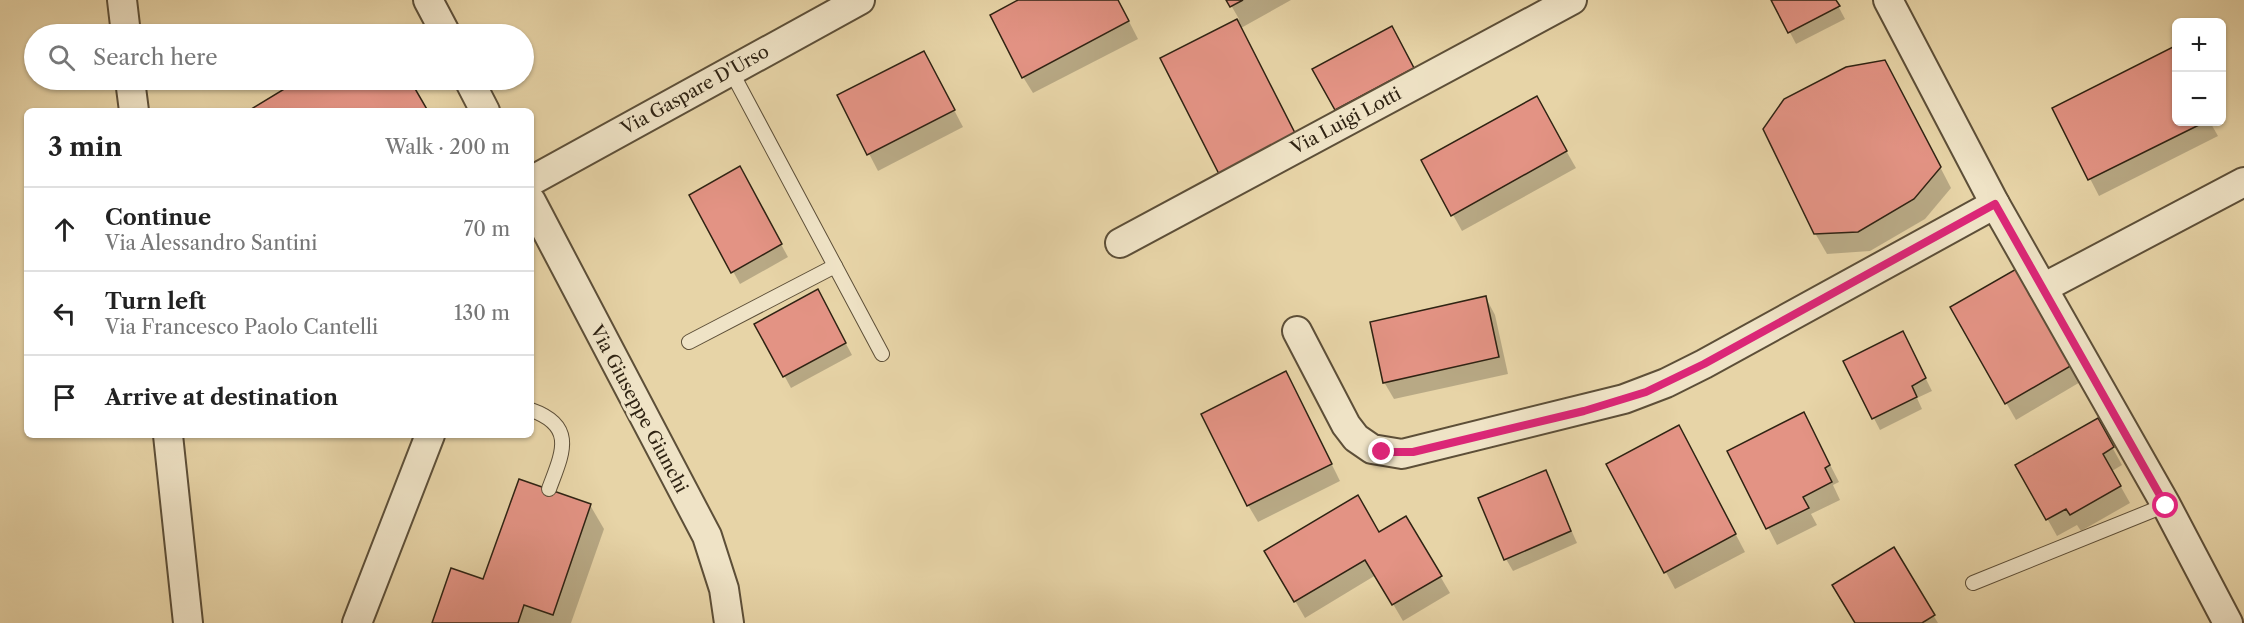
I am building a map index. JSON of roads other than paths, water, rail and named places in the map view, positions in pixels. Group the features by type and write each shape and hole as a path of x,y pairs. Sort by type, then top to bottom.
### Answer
{"street":[{"path":"122,0 125,24"},
{"path":"428,0 441,24"},
{"name":"Via Gaspare D'Urso","path":"534,179 860,0"},
{"name":"Via Luigi Lotti","path":"1120,243 1572,0"},
{"path":"1888,0 1995,204 2166,506 2228,623"},
{"path":"131,90 134,108"},
{"path":"474,90 483,108"},
{"path":"2043,288 2244,182"},
{"path":"1297,331 1346,425 1356,438 1372,449 1382,452 1413,452 1584,411 1666,383 1995,204"},
{"name":"Via Giuseppe Giunchi","path":"534,207 706,536 724,589 729,623"},
{"path":"168,438 188,623"},
{"path":"357,623 428,438"}],"lane":[{"path":"731,70 882,354"},
{"path":"689,342 835,266"},
{"path":"534,412 554,422 560,428 562,437 561,457 549,489"},
{"path":"1972,584 2166,506"}]}
